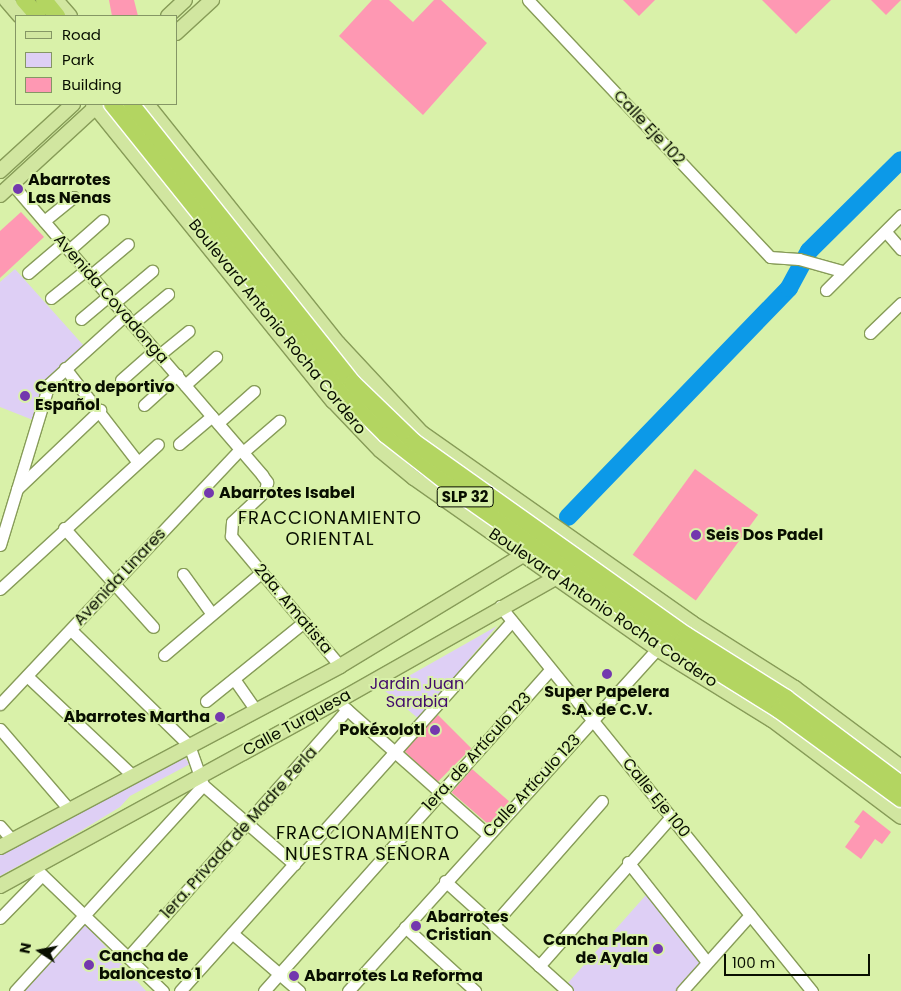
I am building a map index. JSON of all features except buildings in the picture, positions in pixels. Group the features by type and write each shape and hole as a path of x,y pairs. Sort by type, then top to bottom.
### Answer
{"highway":[{"path":"24,0 37,15"},
{"path":"44,0 57,15"},
{"name":"Boulevard Antonio Rocha Cordero","path":"101,105 342,392 386,435 469,500 678,646 779,710 901,799"},
{"name":"Boulevard Antonio Rocha Cordero","path":"132,105 353,383 414,442 686,634 786,698 901,784"}],"main road":[{"path":"6,0 19,15"},
{"path":"56,0 69,15"},
{"path":"169,15 186,0"},
{"path":"178,31 212,0"},
{"path":"59,117 67,105"},
{"path":"0,171 72,105"},
{"path":"0,195 99,105"},
{"name":"Boulevard Antonio Rocha Cordero","path":"101,105 114,127 347,418 396,465 657,649 772,720 901,817"},
{"name":"SLP 32","path":"148,105 248,233 364,373 422,433 618,571 795,688 901,768"},
{"path":"132,148 125,134 130,119 145,114 162,122"},
{"path":"77,124 95,122 114,127"},
{"path":"490,530 506,532 516,524 520,512 513,498"},
{"name":"Calle Turquesa","path":"0,847 68,808 340,666 524,554 548,523"},
{"name":"Calle Turquesa","path":"0,886 38,871 200,781 343,706 500,606 557,577 581,545"},
{"path":"594,605 587,594 589,577 604,568 618,571"}],"street":[{"name":"Calle Eje 102","path":"528,0 770,257 799,259 837,269"},
{"name":"Avenida Covadonga","path":"12,184 242,450 267,482"},
{"path":"44,221 74,198"},
{"path":"826,290 837,269 886,232 901,215"},
{"path":"28,273 103,220"},
{"path":"886,232 901,249"},
{"path":"51,298 128,244"},
{"path":"81,320 152,270"},
{"path":"0,544 49,384 65,368 129,319 168,294"},
{"path":"870,334 901,303"},
{"path":"121,380 190,331"},
{"path":"185,385 216,357"},
{"path":"65,368 100,410 137,461"},
{"path":"144,405 177,375"},
{"path":"180,444 254,391"},
{"path":"16,490 100,410"},
{"name":"Avenida Linares","path":"2,697 27,676 242,450 279,421"},
{"path":"0,589 137,461 158,444"},
{"name":"2da. Amatista","path":"267,482 265,491 232,522 229,530 340,666"},
{"path":"64,528 153,627"},
{"path":"164,655 262,572"},
{"path":"183,574 212,614"},
{"name":"Calle Eje 100","path":"500,606 812,991"},
{"path":"180,991 512,621"},
{"path":"206,701 304,622"},
{"path":"71,630 189,745 200,781 294,864"},
{"name":"Calle Artículo 123","path":"348,991 487,834 594,721 657,649"},
{"name":"1era. de Artículo 123","path":"264,991 551,669"},
{"path":"27,676 132,775"},
{"path":"234,679 256,710"},
{"path":"343,706 487,834"},
{"name":"1era. Privada de Madre Perla","path":"129,956 249,824 343,706"},
{"path":"0,729 68,808"},
{"path":"15,991 85,915 200,781"},
{"path":"493,925 602,801"},
{"path":"539,966 628,862 671,817"},
{"path":"0,826 12,840"},
{"path":"628,862 707,962"},
{"path":"0,918 38,871 129,956 163,991"},
{"path":"445,881 567,991"},
{"path":"682,991 750,915"},
{"path":"404,927 475,991"},
{"path":"232,933 299,991"}],"green space":[{"path":"15,269 84,346 44,382 33,420 0,407 0,282"},
{"name":"Jardin Juan Sarabia","path":"497,626 419,719 384,690"},
{"path":"184,757 190,764 130,796 120,807 0,876 0,853"},
{"path":"646,895 702,962 676,991 574,991 567,984"},
{"path":"84,923 146,991 22,991"}],"waterway":[{"path":"568,517 789,288 809,251 901,160"}],"place":[{"name":"Abarrotes Las Nenas","path":"18,189"},
{"name":"Centro deportivo Español","path":"25,396"},
{"name":"Abarrotes Isabel","path":"209,493"},
{"name":"Seis Dos Padel","path":"696,535"},
{"name":"Super Papelera S.A. de C.V.","path":"607,674"},
{"name":"Abarrotes Martha","path":"220,717"},
{"name":"Pokéxolotl","path":"435,730"},
{"name":"Abarrotes Cristian","path":"416,926"},
{"name":"Cancha Plan de Ayala","path":"658,949"},
{"name":"Cancha de baloncesto 1","path":"89,965"},
{"name":"Abarrotes La Reforma","path":"294,976"}],"district":[{"name":"FRACCIONAMIENTO ORIENTAL","path":"330,529"},
{"name":"FRACCIONAMIENTO NUESTRA SEÑORA","path":"368,844"}]}
